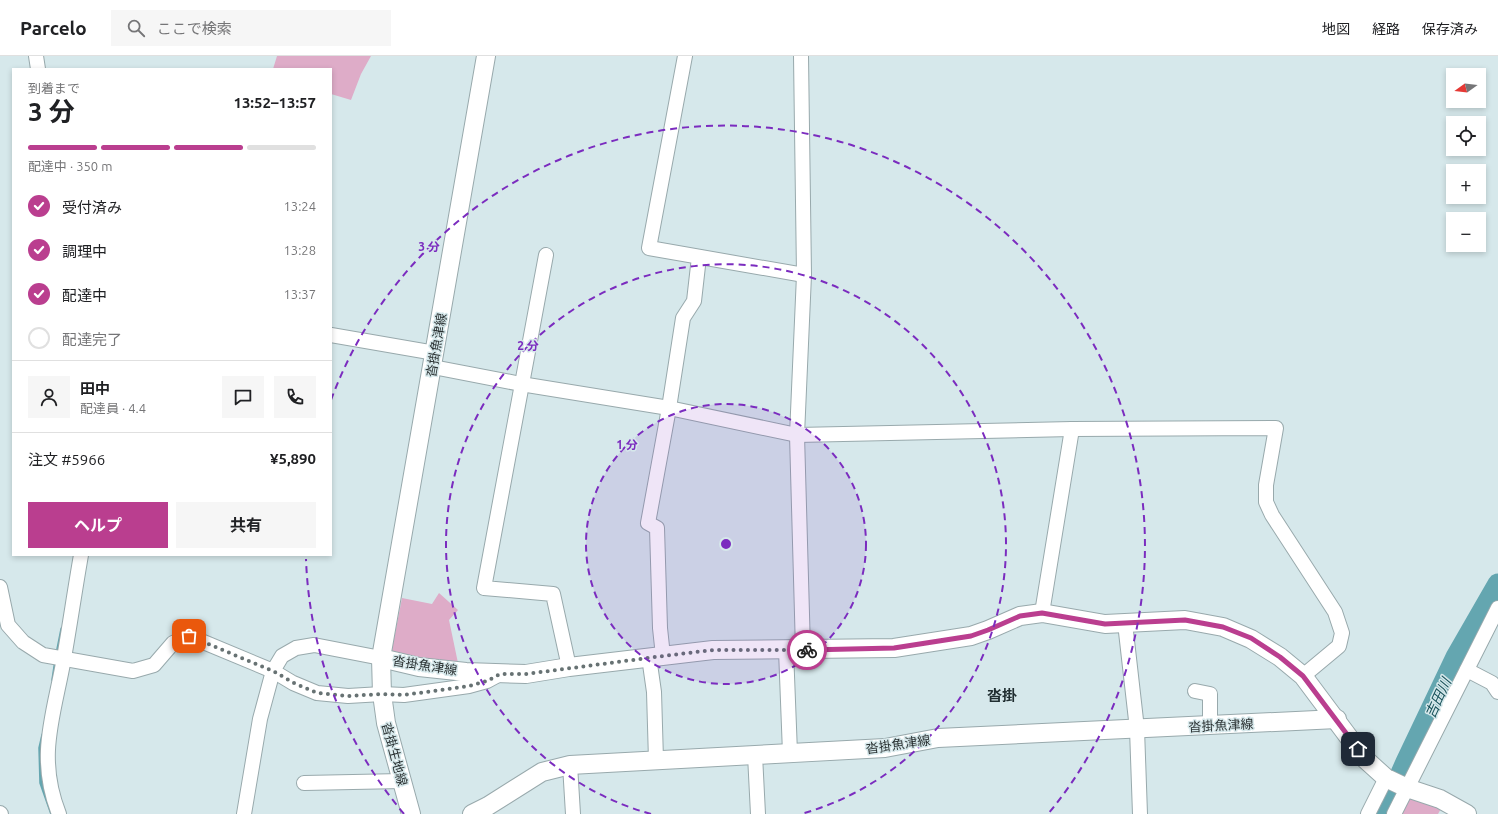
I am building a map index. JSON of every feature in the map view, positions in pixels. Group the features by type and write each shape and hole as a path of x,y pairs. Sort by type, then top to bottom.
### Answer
{"main road":[{"name":"沓掛魚津線","path":"382,694 381,658 486,56"},
{"name":"沓掛魚津線","path":"381,658 419,667 466,672 526,674 569,667 713,650 894,648 971,636 1020,616 1042,613 1105,624 1185,620 1223,627 1251,638 1280,657 1303,676 1366,759 1396,783 1440,799 1467,814"},
{"name":"沓掛生地線","path":"382,694 386,723 411,814"},
{"name":"沓掛魚津線","path":"472,814 488,806 542,772 570,765 886,748 938,738 1336,719"}],"street":[{"path":"36,56 38,68"},
{"path":"685,56 649,248 804,275"},
{"path":"790,753 794,650 797,435 804,275 801,56"},
{"path":"546,255 484,588 553,594 569,667"},
{"path":"656,760 654,692 656,656 660,628 656,528 648,523 669,408 683,318 694,301 699,257"},
{"path":"332,335 434,360 521,384 669,408 797,435 1072,429 1276,428 1266,485 1266,502 1272,515 1336,612 1342,633 1339,646 1303,676"},
{"path":"1042,613 1072,429"},
{"path":"59,814 48,777 48,746 52,714 64,659 81,556"},
{"path":"0,587 8,625 23,642 43,655 64,659 133,671 154,665 173,643 189,636 273,671 294,683 317,693 348,696 382,694 404,695 469,686 487,681 500,674"},
{"path":"1368,814 1396,783 1467,670 1497,611"},
{"path":"1125,623 1137,729 1140,814"},
{"path":"244,814 260,718 273,671 282,656 296,648 314,645 381,658"},
{"path":"1467,670 1492,683 1498,692"},
{"path":"1195,692 1210,694 1210,726"},
{"path":"755,755 758,814"},
{"path":"570,765 573,814"},
{"path":"304,783 402,780"},
{"path":"1394,814 1396,783"}],"shaded area":[{"path":"277,56 371,56 361,74 351,100 332,94 332,68 273,68"},
{"path":"439,593 458,610 449,620 458,663 394,655 392,649 402,598 432,604"},
{"path":"1408,796 1443,805 1438,814 1400,814"}],"waterway":[{"name":"吉田川","path":"1383,814 1456,657 1498,584"},
{"path":"57,654 62,629"},
{"path":"53,680 56,660"},
{"path":"43,735 40,748 41,783 52,814"}],"way so far":[{"path":"189,636 273,671 294,683 317,693 348,696 382,694 404,695 469,686 487,681 500,674 526,674 569,667 713,650 807,650"}],"district":[{"name":"沓掛","path":"1002,696"}],"route":[{"path":"807,650 894,648 971,636 1020,616 1042,613 1105,624 1185,620 1223,627 1251,638 1280,657 1303,676 1358,749"}]}
